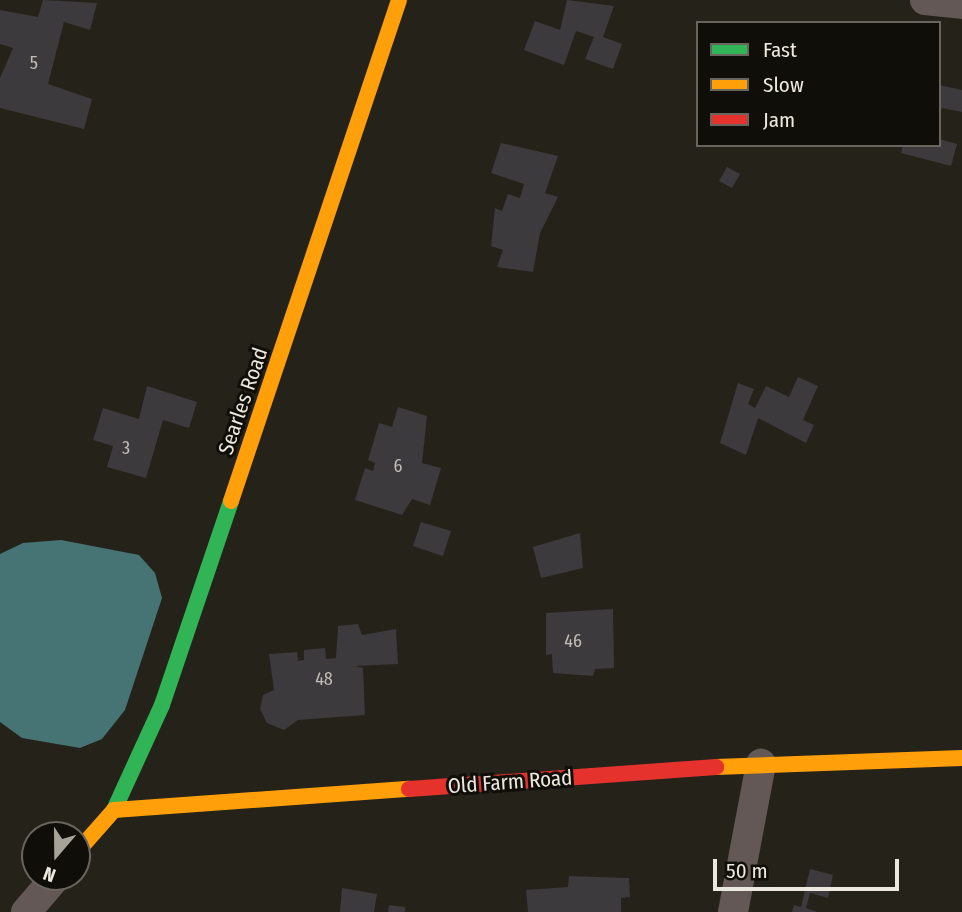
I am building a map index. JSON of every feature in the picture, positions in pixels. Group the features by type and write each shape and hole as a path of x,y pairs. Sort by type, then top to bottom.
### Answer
{"street":[{"name":"Searles Road","path":"114,810 162,705 399,0"},
{"path":"925,0 962,4"},
{"name":"Old Farm Road","path":"114,810 761,764 962,758"},
{"path":"733,912 761,764"},
{"path":"91,836 114,810"},
{"path":"26,912 44,891"}],"water":[{"path":"61,540 139,555 155,573 162,598 125,710 102,739 80,748 22,738 0,722 0,554 23,543"}],"building":[{"path":"43,0 97,3 90,30 64,22 48,84 92,99 84,129 0,108 0,78 13,48 0,44 0,10 38,17"},
{"path":"567,0 614,6 603,37 622,44 613,69 585,59 594,37 576,31 564,65 524,50 535,21 560,30"},
{"path":"941,85 962,90 962,112 942,108 941,110"},
{"path":"941,140 957,144 951,166 901,153 902,147 941,147"},
{"path":"501,143 558,156 545,193 558,197 540,233 533,272 497,267 503,250 491,246 495,208 502,211 508,194 520,198 524,184 491,173"},
{"path":"727,167 740,174 732,188 719,181"},
{"path":"798,377 818,386 803,420 814,425 806,443 758,418 746,455 720,443 738,383 754,389 748,404 755,408 766,386 789,397"},
{"path":"147,386 197,402 189,428 163,420 146,478 107,467 113,446 93,440 103,408 139,419"},
{"path":"398,407 427,416 422,463 441,468 430,505 412,499 402,515 355,500 365,468 373,471 375,463 368,460 379,423 392,427"},
{"path":"421,522 451,531 443,556 413,546"},
{"path":"580,533 583,568 541,578 533,547"},
{"path":"613,609 614,668 595,669 593,676 553,673 552,654 546,655 546,613"},
{"path":"358,624 362,635 396,629 398,664 355,666 363,668 365,715 298,720 284,730 267,723 260,709 263,695 274,690 269,654 297,652 298,661 304,660 304,650 325,648 326,659 336,658 338,626"},
{"path":"810,869 833,875 828,898 810,893 806,908 817,912 792,912 794,905 801,907"},
{"path":"569,876 629,878 630,897 621,898 621,912 528,912 526,890 568,887"},
{"path":"342,888 377,894 374,912 340,912"},
{"path":"389,905 405,907 405,912 388,912"}],"traffic: fast":[{"path":"114,810 162,705 231,501"}],"traffic: slow":[{"path":"231,501 399,0"},
{"path":"716,767 962,758"},
{"path":"91,836 114,810 409,789"}],"traffic: jam":[{"path":"409,789 716,767"}]}
